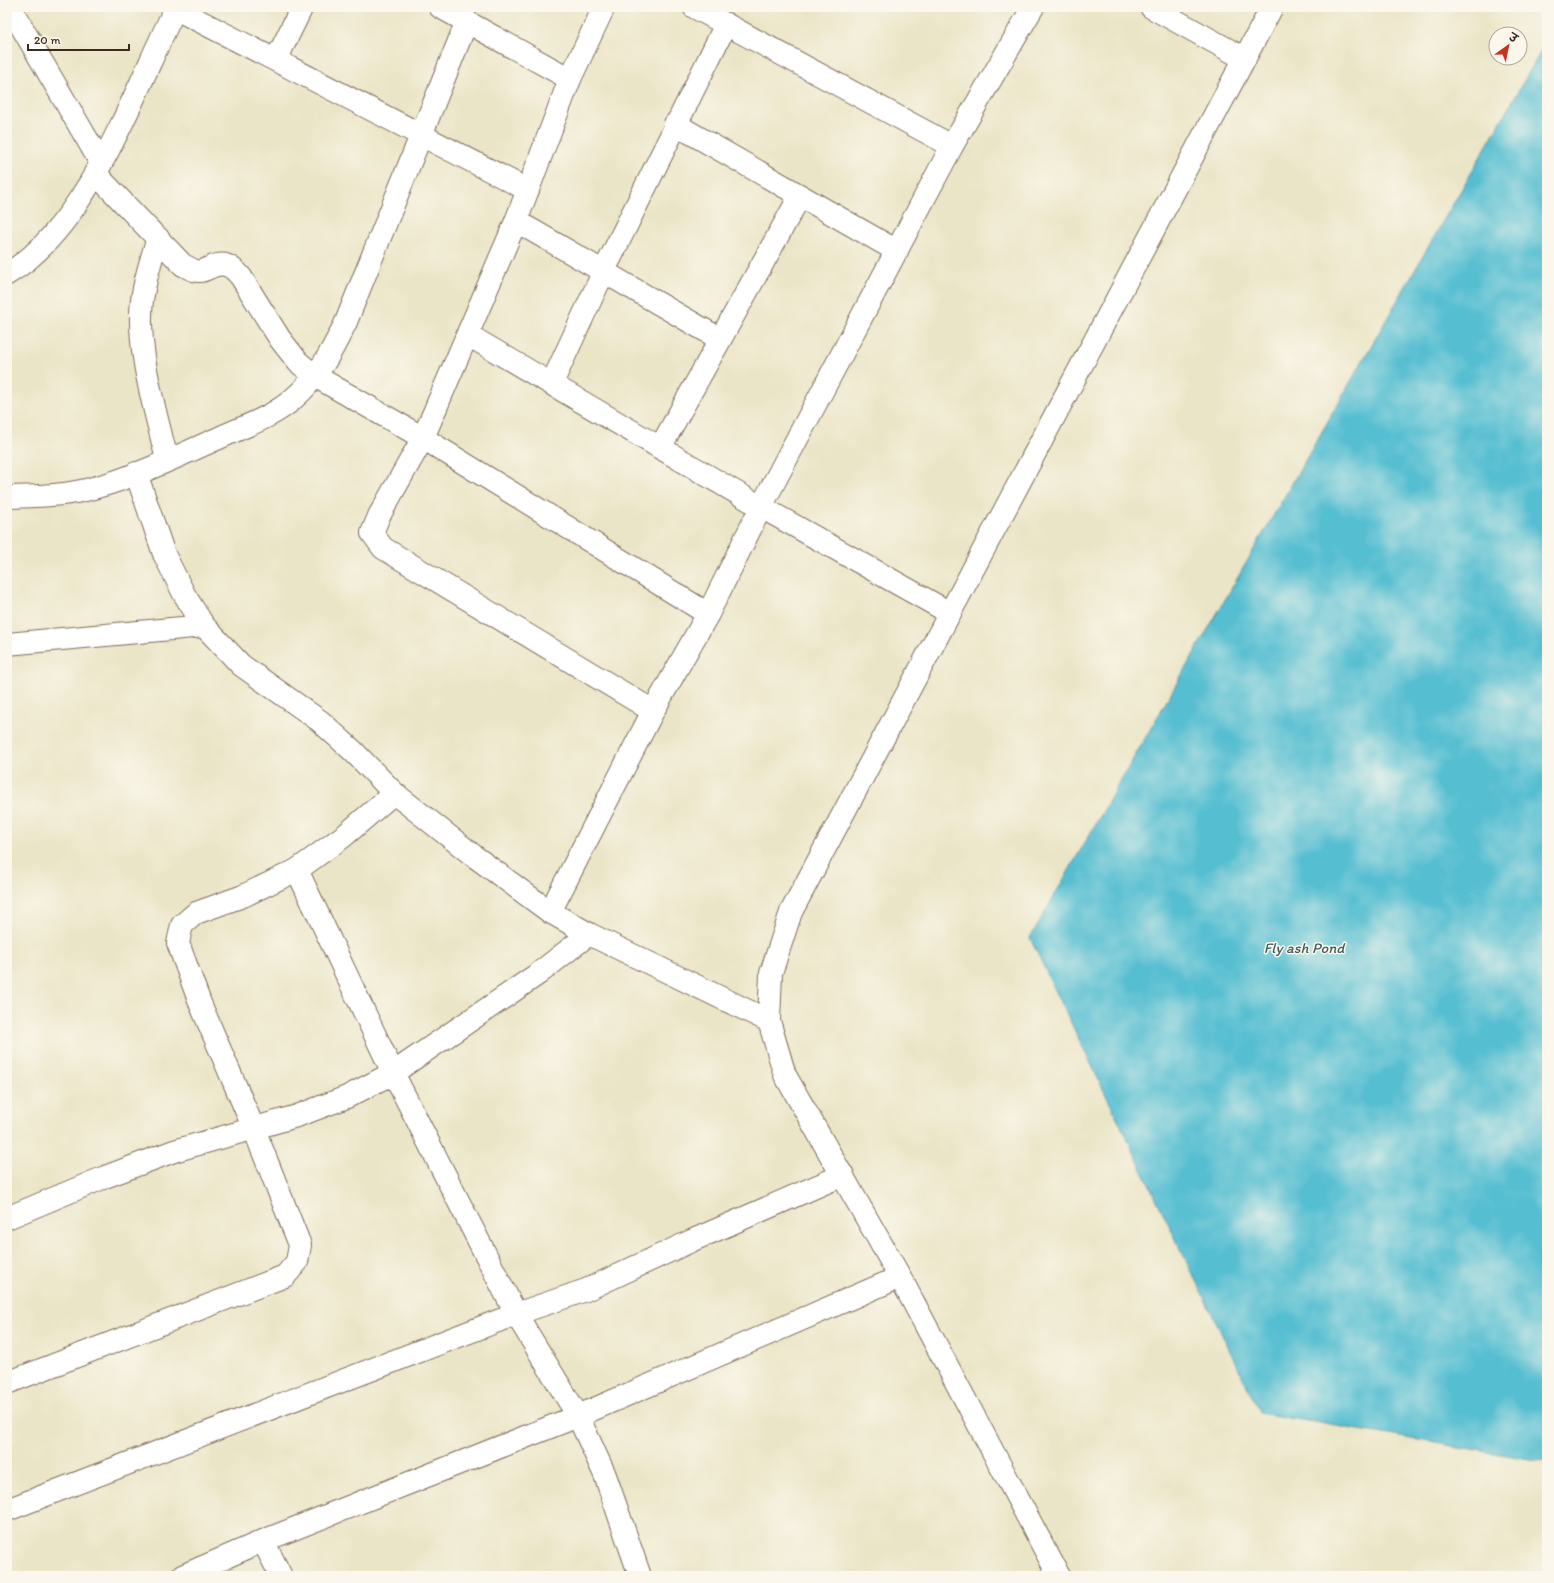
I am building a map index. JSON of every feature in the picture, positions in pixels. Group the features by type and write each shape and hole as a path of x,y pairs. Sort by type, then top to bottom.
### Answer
{"street":[{"path":"10,7 98,168 158,238 183,264 191,269 201,271 215,265 225,264 234,268 280,339 298,362 315,376 423,438 708,614"},
{"path":"276,60 302,7"},
{"path":"440,7 570,79"},
{"path":"604,7 570,79 516,221 423,438 379,516 372,533 383,548 653,711"},
{"path":"694,7 952,146"},
{"path":"550,912 653,711 708,614 762,507 952,146 1033,7"},
{"path":"1151,7 1245,59"},
{"path":"1059,1576 900,1277 785,1075 769,1021 770,973 791,912 1272,7"},
{"path":"7,274 23,264 65,221 98,168 176,8 528,190"},
{"path":"7,497 48,496 97,488 167,460 272,414 293,400 315,376 329,356 346,322 467,21"},
{"path":"552,383 604,271 726,24"},
{"path":"676,124 897,251"},
{"path":"660,448 800,196"},
{"path":"516,221 720,339"},
{"path":"158,238 149,265 142,302 142,333 147,374 167,460"},
{"path":"468,335 762,507 950,613"},
{"path":"136,473 164,554 184,594 204,626 241,666 280,695 320,721 353,751 394,793 474,856 550,912 589,934 769,1021"},
{"path":"7,644 204,626"},
{"path":"7,1383 285,1276 297,1262 300,1245 254,1129 200,1002 178,943 182,925 196,913 243,896 297,870 344,836 394,793"},
{"path":"297,870 393,1073 516,1314 578,1416 605,1475 640,1576"},
{"path":"7,1218 105,1177 174,1151 297,1116 347,1097 393,1073 538,974 589,934"},
{"path":"7,1510 516,1314 586,1290 691,1241 843,1175"},
{"path":"182,1576 264,1541 578,1416 900,1277"},
{"path":"264,1541 281,1576"}],"water":[{"name":"Fly ash Pond","path":"1547,41 1547,1462 1260,1413 1030,938"}]}
